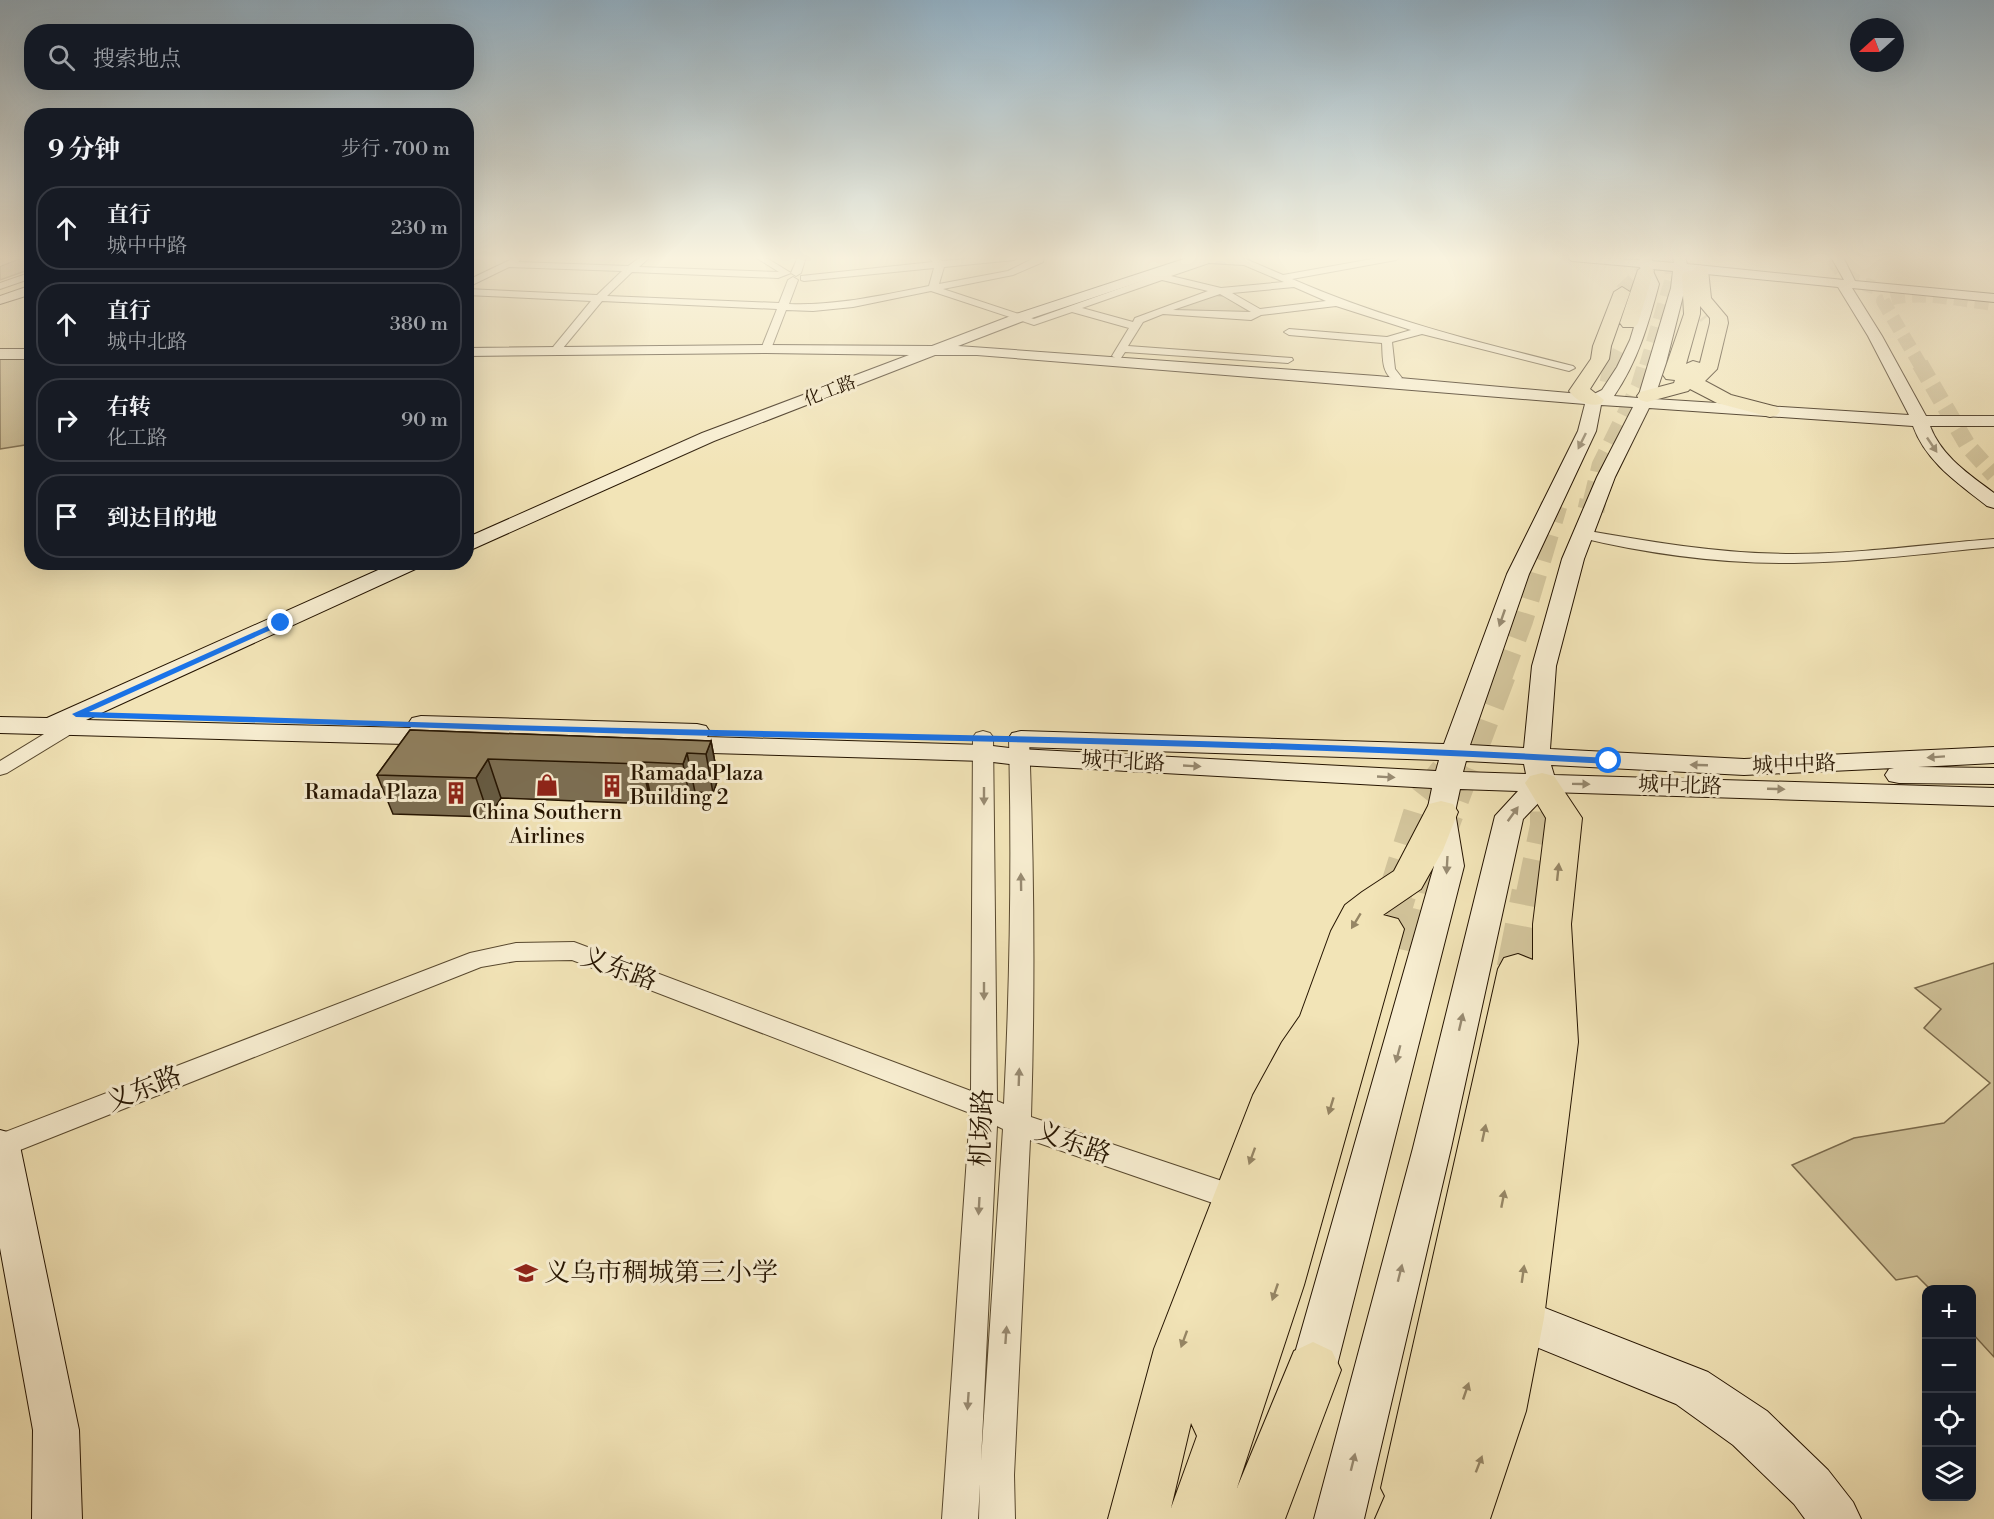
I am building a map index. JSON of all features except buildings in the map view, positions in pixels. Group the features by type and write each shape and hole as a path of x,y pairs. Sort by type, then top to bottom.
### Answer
{"highway":[{"path":"1595,328 1590,338 1602,351"},
{"path":"1594,395 1600,359 1610,328"},
{"path":"1621,350 1628,328"},
{"path":"1645,400 1681,387 1679,377 1689,328"},
{"path":"1679,377 1698,355 1704,328"},
{"path":"1679,377 1700,377 1708,369 1718,328"},
{"path":"1679,377 1724,399 1770,411"},
{"path":"1405,1519 1448,1440 1469,1386 1536,1026 1552,924 1564,818 1539,771"},
{"path":"1199,1516 1222,1382 1231,1300 1315,1060 1319,1022 1351,931 1359,915 1375,901 1408,879 1425,850 1447,782"},
{"path":"1460,1519 1498,1411 1517,1318 1556,1042 1552,924"},
{"path":"1199,1516 1278,1284 1384,929"},
{"path":"1405,1519 1518,969"},
{"path":"1138,1519 1180,1348 1276,1095 1297,1053 1319,1022"},
{"path":"1255,1519 1313,1370"}],"main road":[{"name":"化工路","path":"474,535 701,434 989,328"},
{"path":"1274,1519 1449,866 1447,782 1518,574 1587,431 1594,395 1625,367 1640,328"},
{"path":"1339,1519 1432,1148 1509,816 1539,771 1544,666 1573,559 1606,477 1645,400 1667,328"},
{"path":"1871,328 1927,421 1960,463 1994,491"},
{"path":"474,352 557,348 937,347 1120,353 1204,359 1285,344 1396,378 1770,411 1927,421 1994,421"},
{"path":"474,345 557,348"},
{"name":"化工路","path":"474,542 708,437 937,347"},
{"path":"937,347 1594,395"},
{"path":"0,348 24,348"},
{"path":"0,354 24,354"},
{"path":"1927,421 1928,443 1950,468 1994,502"},
{"path":"73,720 398,570"},
{"path":"73,720 413,570"},
{"name":"城中北路","path":"0,711 73,720 983,745 1447,782 1539,771 1948,798 1994,797"},
{"name":"城中北路","path":"0,725 73,720"},
{"name":"城中中路","path":"1539,771 1780,766 1994,755"},
{"path":"1780,766 1876,774 1994,776"},
{"path":"1827,791 1994,783"},
{"path":"1,1146 56,1430 57,1519"},
{"path":"1517,1318 1692,1388 1750,1428 1811,1487 1836,1519"}],"street":[{"path":"557,348 573,328"},
{"path":"767,346 774,328"},
{"path":"1120,353 1134,328"},
{"path":"1268,328 1285,344 1387,339 1423,330"},
{"path":"1416,328 1569,368"},
{"path":"1387,339 1389,369 1396,378"},
{"path":"1583,534 1663,548 1767,558 1827,557 1994,543"},
{"path":"0,769 73,720"},
{"name":"机场路","path":"960,1519 984,1107 983,745"},
{"name":"机场路","path":"997,1519 997,1475 1018,1124 1022,990 1019,748"},
{"name":"义东路","path":"1,1146 429,976 478,959 516,951 574,951 984,1107 1018,1124 1236,1198"}],"shaded area":[{"path":"0,359 24,359 24,445 0,449"},
{"path":"1994,963 1994,1357 1976,1337 1976,1285 1926,1285 1917,1276 1896,1280 1792,1165 1854,1138 1944,1123 1990,1083 1924,1028 1941,1009 1915,988"}],"tunnel":[{"path":"1647,366 1658,328"},
{"path":"1899,328 1921,366"},
{"path":"1614,364 1621,350"},
{"path":"1610,383 1614,364"},
{"path":"1593,503 1602,466 1641,387 1648,364"},
{"path":"1920,364 1968,446 1994,475"},
{"path":"1591,510 1593,501"},
{"path":"1499,676 1520,619 1554,505"},
{"path":"1425,894 1440,831 1499,674"},
{"path":"1395,894 1424,801 1457,759"},
{"path":"1533,894 1547,826 1547,809"},
{"path":"1384,929 1395,893"},
{"path":"1412,952 1426,893"},
{"path":"1518,969 1533,893"}],"place":[{"name":"China Southern Airlines","path":"547,785"},
{"name":"Ramada Plaza Building 2","path":"612,786"},
{"name":"Ramada Plaza","path":"456,793"},
{"name":"义乌市稠城第三小学","path":"526,1273"}],"route":[{"path":"281,623 76,714 714,733 983,737 1454,752 1609,761"}]}
